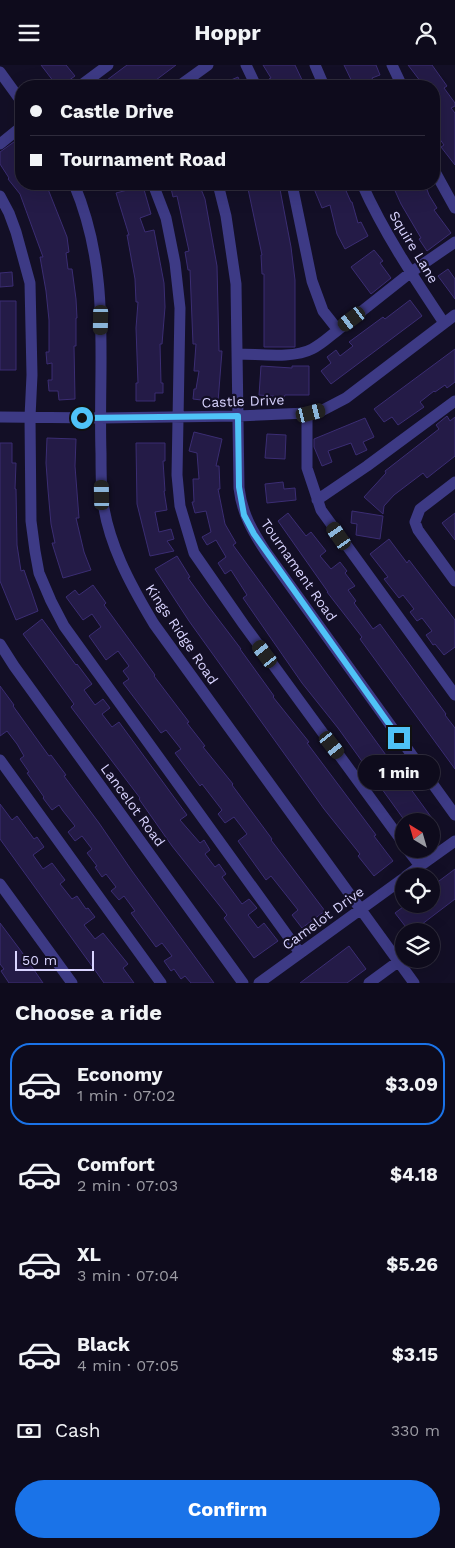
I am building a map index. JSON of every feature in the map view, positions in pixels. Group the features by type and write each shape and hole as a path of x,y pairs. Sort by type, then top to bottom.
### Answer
{"street":[{"path":"187,80 208,65"},
{"path":"246,65 253,80"},
{"path":"315,65 321,80"},
{"path":"392,65 399,80"},
{"path":"87,80 101,67"},
{"path":"0,72 15,93"},
{"path":"0,143 15,132"},
{"path":"440,180 455,208"},
{"name":"Kings Ridge Road","path":"76,190 91,233 99,275 102,495 112,540 130,582 154,624 395,956"},
{"path":"155,190 166,218 176,263 180,308 177,475 180,505 194,553 244,625 395,832"},
{"name":"Tournament Road","path":"220,190 226,216 236,283 239,487 244,515 254,534 455,815"},
{"path":"293,190 312,281 323,311 338,330"},
{"name":"Squire Lane","path":"365,190 410,273 444,323"},
{"path":"0,196 16,232 30,283 32,375 30,417 31,521 39,573 64,626 300,953"},
{"path":"238,354 292,354 303,353 314,348 410,273 455,241"},
{"name":"Castle Drive","path":"0,417 238,416 307,413 323,410 346,398 455,315"},
{"path":"317,500 367,466 455,401"},
{"path":"307,413 307,468 320,511 455,695"},
{"path":"455,482 420,509 415,522 418,530 455,581"},
{"name":"Lancelot Road","path":"0,644 243,983"},
{"path":"0,760 161,983"},
{"name":"Camelot Drive","path":"417,868 455,841"},
{"path":"414,858 420,866"},
{"path":"0,884 72,983"},
{"name":"Camelot Drive","path":"259,983 395,884"},
{"path":"369,983 395,964"},
{"name":"Kings Ridge Road","path":"404,968 414,983"}],"building":[{"path":"41,65 66,65 75,76 69,80 52,80"},
{"path":"127,65 176,65 156,80 107,80"},
{"path":"263,65 295,65 302,80 269,80 271,78"},
{"path":"344,65 376,65 380,75 372,78 373,80 351,80"},
{"path":"408,65 432,65 447,86 444,88 455,103 455,106 451,108 455,113 455,165 441,147 444,145 440,139 440,80 419,80"},
{"path":"15,141 15,188 0,164 0,152"},
{"path":"17,190 48,190 67,237 69,252 66,253 68,269 72,269 77,318 76,346 74,346 75,399 59,400 58,391 49,391 48,380 52,380 52,363 47,364 46,352 49,352 49,320 40,257 43,257 20,194"},
{"path":"128,190 144,190 151,214 140,218 145,232 154,230 164,283 165,307 162,344 160,344 163,393 155,393 155,401 136,401 136,383 138,383 136,328 138,302 136,302 135,279 127,235 129,235 116,193"},
{"path":"171,190 201,190 205,199 217,266 219,351 222,351 218,402 193,399 199,371 194,371 196,344 193,344 190,270 188,270 185,252 189,251 177,196 173,197"},
{"path":"248,190 280,190 295,280 295,347 264,347 264,274 262,274 262,255"},
{"path":"314,190 346,190 352,202 358,223 361,222 368,236 345,249 337,234 330,205 322,208"},
{"path":"395,190 427,190 437,208 434,210 451,233 427,251"},
{"path":"374,250 383,261 380,263 391,278 371,294 351,267"},
{"path":"448,269 455,279 455,299 438,276"},
{"path":"12,272 13,286 0,287 0,273"},
{"path":"410,300 422,316 331,384 321,371 331,363 327,357 336,350 340,356 353,346 349,342"},
{"path":"0,301 16,301 16,370 0,370"},
{"path":"455,349 455,382 447,388 445,385 434,391 420,402 424,407 398,425 392,417 384,422 374,409"},
{"path":"261,366 292,368 292,366 309,366 309,395 285,395 284,397 259,395"},
{"path":"447,416 450,421 455,417 455,456 427,478 423,473 394,495 384,506 383,514 364,497 386,473 385,471 439,429 436,425"},
{"path":"365,418 374,437 363,442 367,450 356,455 351,443 328,451 332,462 322,466 314,447 314,439"},
{"path":"194,432 222,439 216,466 219,466 220,489 218,489 225,524 236,543 233,545 428,813 399,813 338,728 302,683 243,598 247,595 231,570 225,574 218,563 226,557 216,540 207,545 202,537 211,532 206,511 195,513 192,502 194,502 193,479 199,479 197,453 189,451"},
{"path":"267,434 286,435 285,459 265,458"},
{"path":"47,438 76,439 75,466 79,518 76,518 84,552 91,570 63,578 52,543 55,543 48,490"},
{"path":"0,443 12,443 12,463 16,463 17,545 21,571 24,570 38,611 16,620 0,581"},
{"path":"136,443 165,443 165,461 163,461 167,510 155,512 159,532 171,529 174,539 167,541 174,551 150,556 137,504"},
{"path":"283,482 284,489 295,488 296,500 267,503 265,484"},
{"path":"352,511 383,516 380,539 356,535 357,524 351,523"},
{"path":"288,513 306,536 311,532 326,551 320,556 331,569 340,562 347,571 345,573 355,586 348,590 356,601 354,603 373,629 380,624 446,714 455,728 455,769 360,639 362,637 327,592 278,521"},
{"path":"455,513 455,540 442,523"},
{"path":"389,539 407,563 409,560 455,620 455,647 444,655 426,635 432,631 422,618 417,621 410,612 414,609 403,595 399,598 384,579 388,577 370,554"},
{"path":"177,556 190,577 188,578 241,649 273,697 309,742 307,743 376,835 374,836 393,861 374,876 358,856 360,854 324,809 189,621 155,569"},
{"path":"93,585 106,603 104,605 189,722 187,723 205,746 203,747 233,784 271,840 325,911 302,928 292,915 298,910 271,876 266,880 238,841 247,834 234,817 225,823 218,814 222,810 202,784 200,786 175,753 181,749 166,730 161,733 123,683 129,679 123,671 129,666 118,651 106,660 89,636 101,627 92,614 83,620 66,597 75,590 79,595"},
{"path":"42,619 92,684 84,690 95,705 103,699 110,708 102,714 112,727 119,722 187,815 180,820 200,843 204,840 210,850 205,854 215,867 219,864 226,874 222,877 242,904 249,899 257,908 248,915 258,928 264,923 278,941 254,958 224,918 227,915 172,846 140,798 71,707 74,704 23,634"},
{"path":"0,686 49,756 51,755 66,775 64,776 214,983 191,983 185,976 181,979 174,969 171,971 164,961 172,956 162,943 156,947 131,913 135,911 124,896 119,900 111,891 116,887 106,874 102,877 95,867 97,866 87,853 92,849 82,836 75,841 68,832 75,826 59,805 52,810 43,798 20,759 24,756 17,744 7,731 0,736"},
{"path":"0,804 12,820 17,816 34,839 37,837 44,847 33,855 43,869 52,863 65,880 60,884 72,899 77,896 86,909 88,908 95,917 84,925 95,939 103,933 128,964 123,968 134,983 104,983 0,839"},
{"path":"455,869 455,899 440,910 440,880"},
{"path":"395,913 437,913 424,923 403,923"},
{"path":"0,923 43,983 9,983 1,971 4,969 0,964"},
{"path":"349,946 366,969 347,983 300,983"}],"route":[{"path":"82,418 238,416 239,487 244,515 266,552 399,738"}]}
